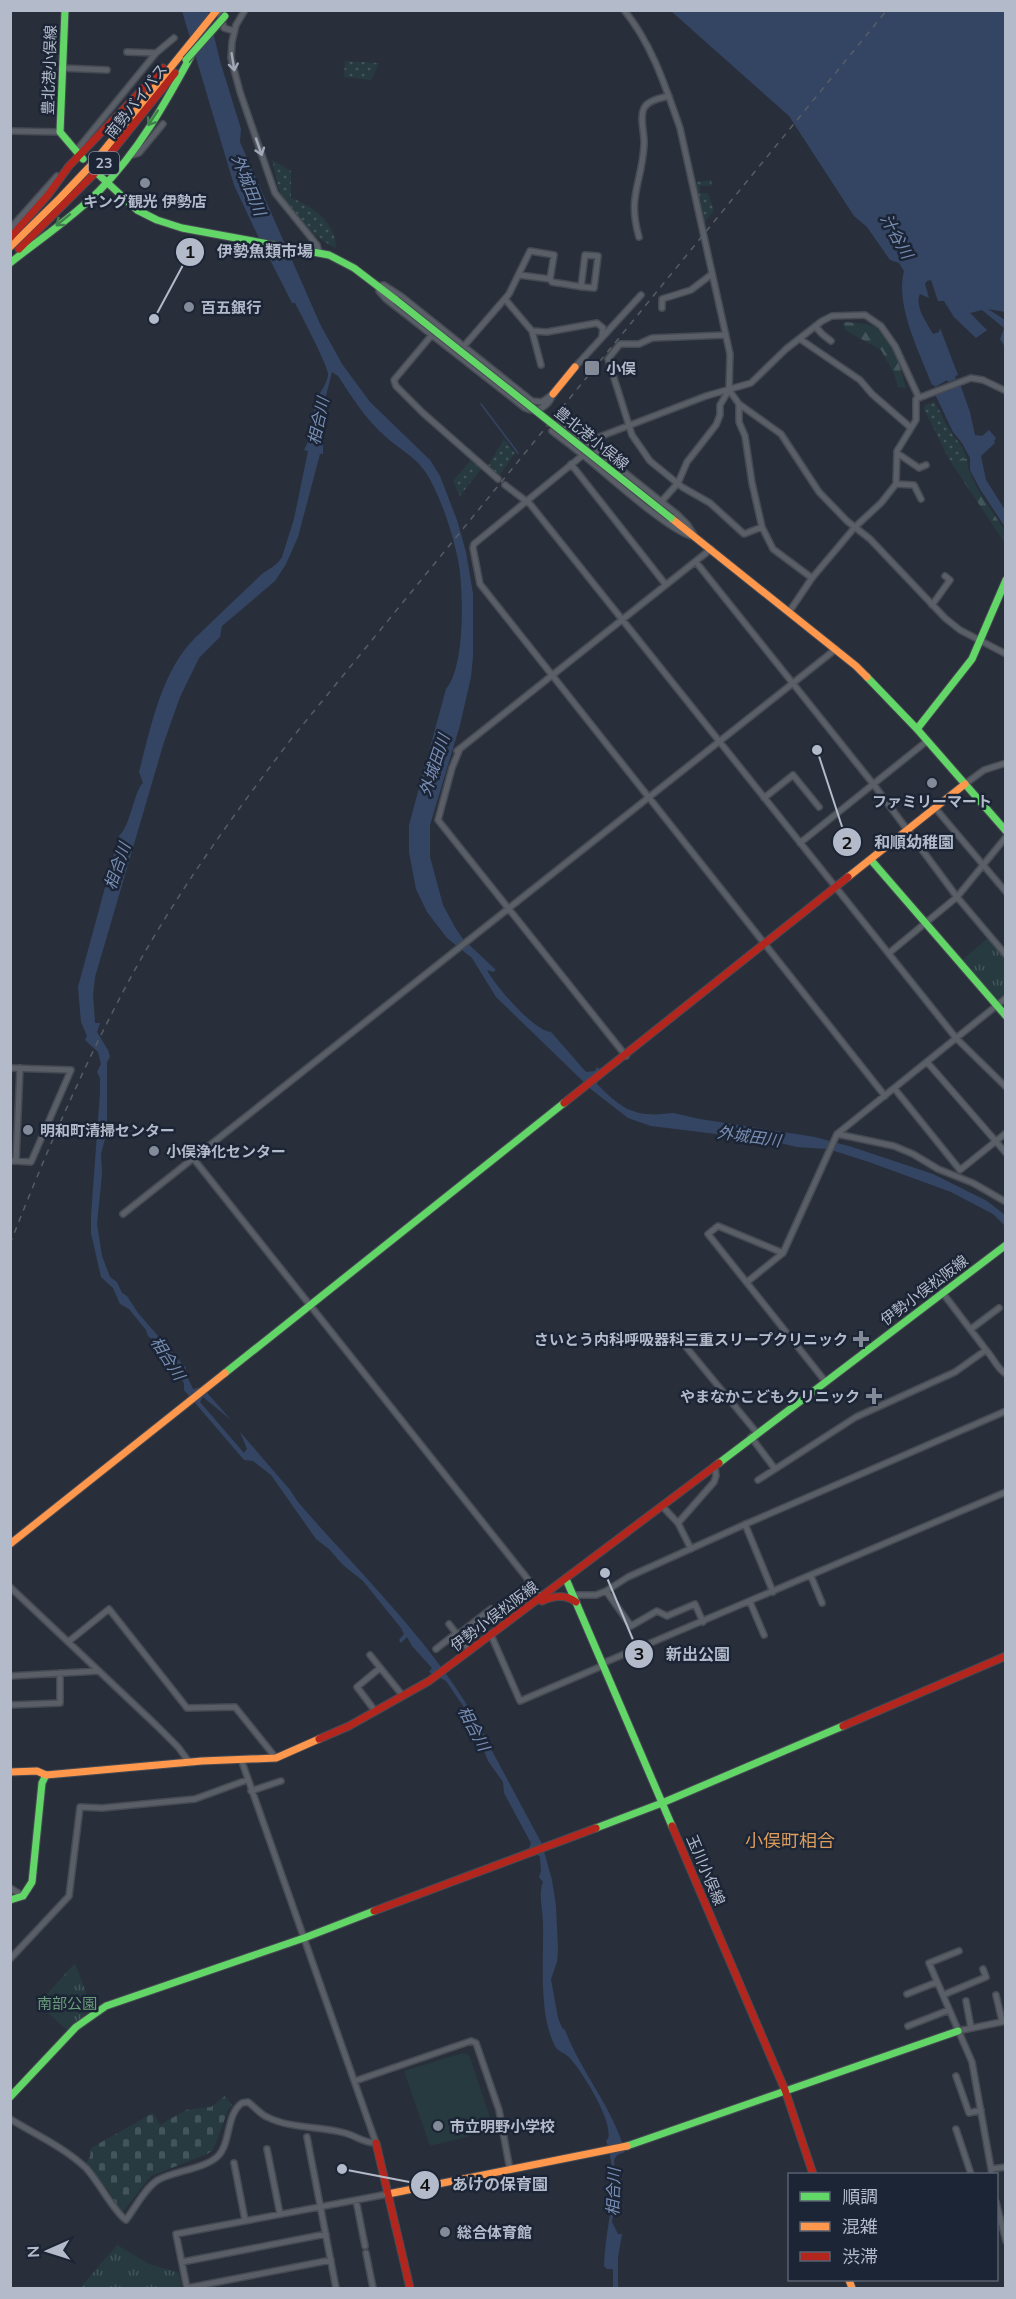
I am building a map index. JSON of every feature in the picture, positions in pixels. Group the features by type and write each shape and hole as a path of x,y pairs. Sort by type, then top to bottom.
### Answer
{"main road":[{"name":"豊北港小俣線","path":"64,10 60,132 80,155"},
{"name":"南勢バイパス","path":"10,246 41,219 88,169 183,50 222,12"},
{"name":"南勢バイパス","path":"10,257 94,174 222,12"},
{"path":"10,238 48,195 69,166 176,53 190,42"},
{"path":"10,263 107,182 128,157 194,50"},
{"name":"豊北港小俣線","path":"99,175 137,210 158,220 182,228 319,252 346,263 378,285 856,666 917,729 1005,831"},
{"path":"553,394 575,368"},
{"path":"917,729 961,675 980,641 1005,580"},
{"path":"10,1544 966,784"},
{"path":"871,860 1005,1016"},
{"name":"伊勢小俣松阪線","path":"10,1772 37,1771 46,1775 189,1762 276,1758 349,1726 448,1668 1003,1247"},
{"name":"玉川小俣線","path":"566,1579 785,2090 812,2173"},
{"path":"534,1604 551,1597 561,1596 571,1598 578,1604"},
{"path":"10,2097 67,2035 100,2009 118,2001 195,1977 304,1938 662,1803 1005,1656"},
{"path":"10,1900 23,1896 32,1882 41,1794 46,1775"},
{"path":"388,2194 625,2147 958,2031"},
{"path":"376,2143 410,2289"}],"street":[{"path":"245,10 234,31 232,65 272,187 281,204 317,245 319,252"},
{"path":"624,10 646,43 680,128 730,354 729,390 720,405 720,415 716,425 687,462 678,483 661,502"},
{"path":"222,12 224,28 234,31"},
{"path":"80,155 156,53 174,38"},
{"path":"127,52 156,53"},
{"path":"62,68 107,70"},
{"path":"639,237 634,218 633,201 644,151 643,111 648,103 669,96"},
{"path":"128,157 139,153 163,124"},
{"path":"10,131 60,132"},
{"path":"10,229 53,180 69,166"},
{"path":"464,346 510,294 530,251 554,255 550,279"},
{"path":"344,254 346,263"},
{"path":"519,275 550,279 552,282 580,287 594,288 598,256 585,255 580,287"},
{"path":"662,308 662,299 691,290 712,274"},
{"path":"378,285 388,287 401,296 535,402 544,402 553,394 543,407 530,411 386,299 379,291 378,285"},
{"path":"575,368 641,295"},
{"path":"505,299 532,331 541,365"},
{"path":"586,442 706,396 751,383 786,349 832,316 858,315 881,326 895,346 919,398"},
{"path":"532,331 547,332 597,323 603,328 602,336"},
{"path":"815,326 831,341"},
{"path":"726,335 652,338 639,344 620,344 608,359 632,435 650,461 678,483 710,503 744,534 762,526"},
{"path":"431,336 394,380 396,386 498,479"},
{"path":"800,339 860,380 872,394 910,427"},
{"path":"487,379 494,370"},
{"path":"789,612 812,578 855,527 881,503 896,484 897,453 915,420 915,402 919,398 971,378 1005,391"},
{"path":"729,390 739,404 781,434 819,492 847,521 870,539 932,605 960,630 1005,654"},
{"path":"739,404 739,422 745,436 752,483 762,526 773,549 812,578"},
{"path":"560,421 687,524 695,537"},
{"path":"552,431 677,529 695,537"},
{"path":"586,442 583,455 525,500 474,544 480,584 885,1095"},
{"path":"897,453 919,468 926,465"},
{"path":"571,464 666,585"},
{"path":"896,484 914,485 921,500"},
{"path":"505,485 525,500 623,620 956,1038 1005,1087"},
{"path":"626,1056 438,820 457,751 711,549"},
{"path":"696,562 874,784 957,897 1005,955"},
{"path":"932,605 941,595 938,593 950,580 945,576"},
{"path":"123,1214 836,649"},
{"path":"800,843 927,741"},
{"path":"966,784 984,770 1005,763"},
{"path":"764,798 793,775 819,807"},
{"path":"936,808 983,862 1005,892"},
{"path":"889,953 957,897 1005,837"},
{"path":"747,1282 783,1253 837,1134 1005,998"},
{"path":"927,1062 1005,1153"},
{"path":"10,1068 20,1068 71,1070 32,1162 13,1161 20,1068"},
{"path":"894,1088 958,1173"},
{"path":"958,1173 1005,1133"},
{"path":"837,1134 894,1146 938,1169 958,1173 1005,1202"},
{"path":"193,1158 542,1597"},
{"path":"783,1253 718,1226 708,1234 825,1381"},
{"path":"942,1292 992,1356 1000,1371 1005,1374"},
{"path":"971,1329 999,1308"},
{"path":"677,1336 754,1435 775,1469"},
{"path":"758,1480 856,1417 955,1372 986,1350"},
{"path":"574,1595 596,1595 606,1591 628,1577 745,1524 1005,1412"},
{"path":"678,1523 714,1482 715,1466"},
{"path":"491,1635 520,1701 1005,1492"},
{"path":"662,1506 678,1523 690,1549"},
{"path":"745,1524 773,1592"},
{"path":"811,1576 822,1603"},
{"path":"10,1587 178,1747 189,1762"},
{"path":"606,1591 631,1626 657,1611 667,1616 695,1604 703,1622"},
{"path":"750,1602 764,1635"},
{"path":"69,1642 109,1609 187,1708 235,1707 276,1758"},
{"path":"436,1649 491,1609"},
{"path":"448,1624 470,1651"},
{"path":"370,1655 403,1696"},
{"path":"375,1711 357,1687 380,1668"},
{"path":"10,1676 99,1671"},
{"path":"10,1706 60,1703 60,1673"},
{"path":"241,1759 376,2143"},
{"path":"10,1959 69,1896 80,1807 102,1808 195,1799 247,1780"},
{"path":"251,1791 281,1781"},
{"path":"10,1888 23,1896"},
{"path":"959,1951 929,1964 972,2062 992,2172 1005,2167"},
{"path":"943,1995 986,1977 983,1969"},
{"path":"907,1995 937,1982"},
{"path":"958,2031 1004,2021 996,1995"},
{"path":"966,2001 971,2028"},
{"path":"908,2026 949,2010"},
{"path":"356,2081 471,2042 476,2043 499,2110 510,2170"},
{"path":"956,2076 969,2113 981,2110"},
{"path":"10,2119 84,2167 104,2190 120,2216 126,2220 149,2188 158,2180 210,2162 219,2155 234,2112 242,2103 248,2102 266,2117 319,2130 344,2132 376,2143"},
{"path":"956,2129 970,2173"},
{"path":"307,2137 331,2260 334,2288"},
{"path":"267,2149 280,2214"},
{"path":"234,2163 245,2220"},
{"path":"331,2260 187,2288 176,2234 388,2194"},
{"path":"356,2200 373,2289"},
{"path":"1005,2209 998,2210 1005,2239"},
{"path":"182,2262 326,2234"}],"green space":[{"path":"345,61 379,63 371,80 344,77"},
{"path":"272,160 291,171 291,198 315,211 328,223 336,248 311,232 290,209 277,184"},
{"path":"712,180 711,186 700,186 700,193 708,193 714,211 703,224 694,182"},
{"path":"843,322 868,325 882,333 896,355 906,388 898,387 894,373 881,350 845,330"},
{"path":"934,402 967,459 950,461 924,409 925,405"},
{"path":"504,439 515,453 499,476 488,466"},
{"path":"967,459 968,468 978,490 1005,531 1005,543 950,461"},
{"path":"471,460 481,469 460,496 453,481"},
{"path":"988,938 1005,959 1005,994 996,1000 962,960"},
{"name":"南部公園","path":"75,1963 92,2008 67,2030 38,2004"},
{"path":"463,2053 469,2055 494,2130 430,2146 404,2071"},
{"path":"225,2096 232,2105 213,2150 151,2176 122,2213 107,2188 85,2164 90,2157 91,2148 153,2113 160,2125 186,2110 211,2107"},
{"path":"117,2245 149,2264 179,2273 182,2288 80,2288"}],"water":[{"path":"182,11 208,11 220,61 241,129 240,142 320,324 342,364 370,402 430,460 440,476 457,520 466,552 473,594 473,656 471,677 460,725 430,825 430,857 443,905 456,929 463,939 496,970 493,972 487,970 516,1007 535,1024 551,1032 586,1072 595,1071 597,1067 602,1071 597,1084 622,1106 639,1113 673,1113 815,1137 852,1147 933,1174 987,1201 1005,1215 1005,1226 993,1214 951,1192 828,1149 797,1147 767,1140 651,1126 628,1118 592,1090 496,997 472,958 447,938 427,912 416,889 409,852 409,825 446,689 453,678 457,663 462,604 457,555 444,511 424,470 372,423 338,376 332,372 315,439 318,444 323,444 323,454 320,454 298,537 286,564 275,581 222,626 220,637 199,658 180,697 164,742 95,977 93,995 95,1023 100,1023 97,1032 110,1057 107,1062 107,1131 101,1154 102,1174 97,1224 102,1256 110,1277 117,1282 122,1293 127,1296 138,1313 186,1368 185,1372 193,1389 202,1387 231,1420 203,1397 200,1402 244,1453 247,1449 240,1432 298,1502 403,1619 452,1682 473,1715 542,1844 552,1880 556,1906 558,1950 557,1962 551,1979 558,2018 579,2061 613,2120 625,2152 617,2155 614,2160 617,2191 612,2222 618,2234 622,2234 618,2257 618,2288 613,2288 613,2269 607,2269 604,2266 612,2188 610,2157 606,2140 609,2131 596,2097 569,2057 556,2048 550,2033 543,1986 541,1897 543,1882 539,1877 540,1857 529,1848 531,1843 504,1793 503,1782 488,1761 468,1713 446,1681 429,1672 432,1668 407,1637 401,1643 399,1640 404,1634 401,1628 363,1581 316,1539 271,1475 253,1461 244,1460 184,1390 184,1383 173,1370 162,1348 148,1336 146,1330 129,1309 120,1304 113,1288 101,1277 91,1233 100,1093 100,1078 97,1072 101,1064 98,1052 85,1040 87,1036 81,1022 78,987 119,836 127,824 137,793 143,783 139,772 148,737 159,701 174,667 195,638 282,557 294,519 308,451 304,450 310,434 315,405 328,375 314,340 295,303 292,303 234,185"},
{"name":"汁谷川","path":"671,11 1005,11 1005,312 988,309 1005,320 1005,347 1000,339 1004,328 982,310 970,313 987,330 976,338 954,317 944,301 938,301 931,280 927,281 925,284 929,298 920,294 920,309 933,334 939,332 940,328 958,375 955,376 956,379 948,382 947,380 935,387 932,385 910,329 903,299 904,271 899,263 890,260 867,227 854,216 789,116"},
{"path":"960,384 975,435 982,436 989,430 996,438 995,443 981,456 986,480 1005,510 1005,527 970,470 970,458 953,432 935,394"}],"waterway":[{"path":"481,404 518,453"}],"railway":[{"path":"10,1244 67,1108 132,975 168,913 228,824 292,738 887,10"}],"traffic: fast":[{"path":"65,10 60,132 83,159"},
{"path":"186,60 225,16"},
{"path":"10,263 78,210 113,176 139,143 192,54"},
{"path":"99,175 137,210 157,220 182,228 329,255 354,268 396,300"},
{"path":"396,300 671,518"},
{"path":"917,729 972,659 1006,580"},
{"path":"867,677 917,729 1006,831"},
{"path":"871,860 1006,1016"},
{"path":"225,1373 564,1103"},
{"path":"719,1463 1006,1245"},
{"path":"566,1579 672,1826"},
{"path":"596,1828 662,1803 843,1726"},
{"path":"10,1900 23,1896 32,1882 42,1783 46,1775"},
{"path":"10,2097 76,2027 106,2006 304,1938 374,1911"},
{"path":"627,2146 958,2031"}],"traffic: slow":[{"path":"10,247 96,160 217,10"},
{"path":"553,394 575,367"},
{"path":"671,518 867,677"},
{"path":"848,877 965,784"},
{"path":"10,1544 225,1373"},
{"path":"46,1775 202,1761 276,1758 319,1739"},
{"path":"10,1772 37,1771 46,1775"},
{"path":"388,2194 627,2146"},
{"path":"849,2281 852,2288"}],"traffic: jam":[{"path":"10,238 48,195 69,166 163,68"},
{"path":"19,249 94,174 175,73"},
{"path":"564,1103 848,877"},
{"path":"319,1739 349,1726 429,1681 719,1463"},
{"path":"542,1601 559,1597 576,1602"},
{"path":"843,1726 1006,1656"},
{"path":"672,1826 785,2090 813,2173"},
{"path":"374,1911 596,1828"},
{"path":"376,2143 410,2288"}],"place":[{"name":"キング観光 伊勢店","path":"145,183"},
{"name":"百五銀行","path":"189,307"},
{"name":"伊勢魚類市場","path":"154,319"},
{"name":"小俣","path":"592,368"},
{"name":"和順幼稚園","path":"817,750"},
{"name":"ファミリーマート","path":"932,783"},
{"name":"明和町清掃センター","path":"28,1130"},
{"name":"小俣浄化センター","path":"154,1151"},
{"name":"さいとう内科呼吸器科三重スリープクリニック","path":"861,1339"},
{"name":"やまなかこどもクリニック","path":"874,1396"},
{"name":"新出公園","path":"605,1573"},
{"name":"市立明野小学校","path":"438,2126"},
{"name":"あけの保育園","path":"342,2169"},
{"name":"総合体育館","path":"445,2232"}],"district":[{"name":"小俣町相合","path":"790,1840"}],"water label":[{"name":"外城田川","path":"249,185"},
{"name":"相合川","path":"318,421"},
{"name":"外城田川","path":"434,765"},
{"name":"相合川","path":"117,866"},
{"name":"外城田川","path":"749,1136"},
{"name":"相合川","path":"168,1358"},
{"name":"相合川","path":"474,1728"},
{"name":"相合川","path":"613,2192"}]}
